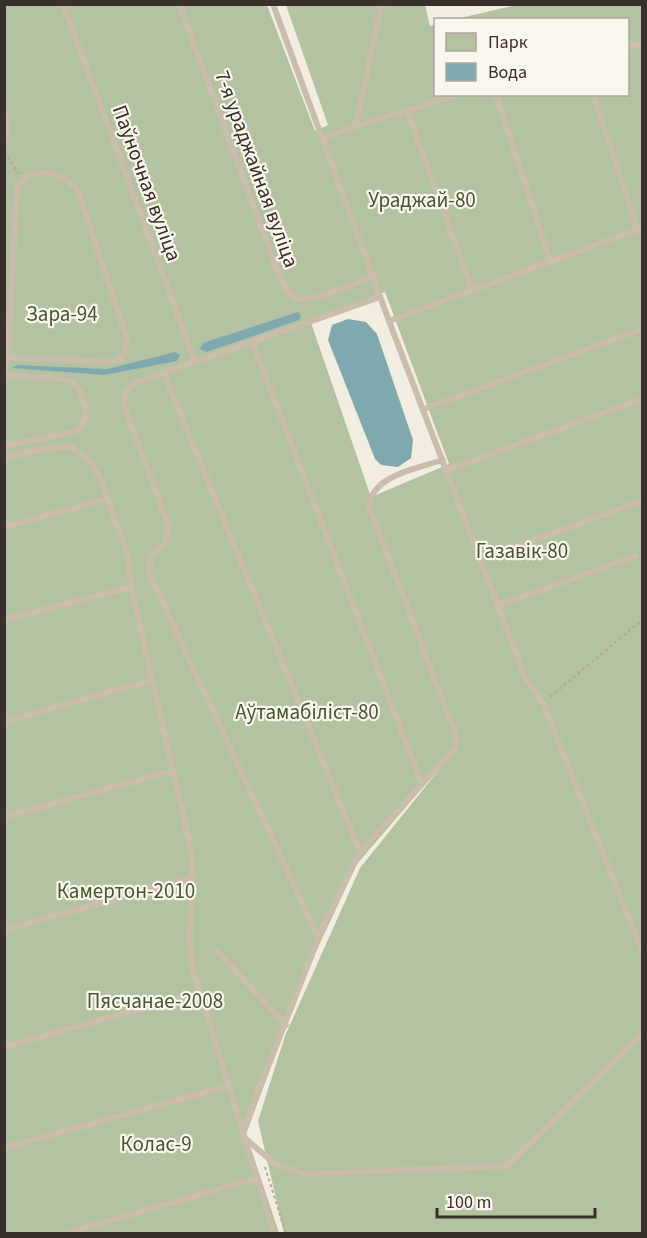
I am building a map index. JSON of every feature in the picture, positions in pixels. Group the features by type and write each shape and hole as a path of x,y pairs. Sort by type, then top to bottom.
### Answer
{"lane":[{"name":"Паўночная вуліца","path":"63,4 195,362"},
{"name":"7-я ураджайная вуліца","path":"179,4 277,270 288,291 295,298 308,301 373,276"},
{"path":"273,4 380,297 526,681 543,702 642,951"},
{"path":"356,125 381,6 386,4"},
{"path":"323,136 453,96"},
{"path":"497,96 550,261"},
{"path":"389,321 640,229 594,96"},
{"path":"407,110 472,290"},
{"path":"4,112 7,129 4,139"},
{"path":"4,371 8,357 16,194 22,179 32,174 68,178 76,187 127,343 121,359 111,362 8,357"},
{"path":"318,938 149,573 151,555 165,543 169,527 125,409 124,398 133,384 253,344 380,297"},
{"path":"424,409 642,329"},
{"path":"253,344 422,782"},
{"path":"164,374 360,852"},
{"path":"4,375 70,381 81,391 86,412 81,427 73,432 4,446"},
{"path":"447,470 642,399"},
{"path":"4,457 57,447 78,449 95,469 126,548 131,587 191,850 194,877 190,947 199,993 274,1233"},
{"path":"243,1131 318,938 360,852 456,747 457,740 369,506 372,495 380,485 443,460"},
{"path":"4,527 108,499"},
{"path":"481,559 642,501"},
{"path":"497,606 636,555"},
{"path":"4,620 131,587"},
{"path":"4,722 152,680"},
{"path":"4,817 172,771"},
{"path":"4,930 194,877"},
{"path":"218,951 286,1025"},
{"path":"4,1047 199,993"},
{"path":"245,1138 261,1154 288,1170 303,1174 507,1166 642,1034"},
{"path":"4,1148 228,1086"},
{"path":"64,1233 257,1178"}],"path":[{"path":"4,152 22,179"},
{"path":"543,702 642,620"},
{"path":"261,1154 286,1233"}],"green space":[{"path":"5,5 267,5 315,131 328,125 286,5 425,5 430,26 434,25 434,96 629,96 629,18 460,18 516,5 642,5 642,1233 284,1233 258,1121 285,1036 360,868 454,751 357,864 306,973 246,1134 279,1233 5,1234","holes":["385,292 449,464 371,497 310,320"]}],"water":[{"path":"298,312 301,316 299,320 207,352 200,349 203,343"},
{"path":"348,319 366,322 377,334 413,440 411,458 398,467 381,465 375,459 328,340 332,325"},
{"path":"175,352 180,355 177,361 104,375 12,368 17,365 107,369"}],"park label":[{"name":"Ураджай-80","path":"422,200"},
{"name":"Зара-94","path":"62,314"},
{"name":"Газавік-80","path":"522,551"},
{"name":"Аўтамабіліст-80","path":"307,712"},
{"name":"Камертон-2010","path":"126,891"},
{"name":"Пясчанае-2008","path":"155,1001"},
{"name":"Колас-9","path":"156,1144"}]}
